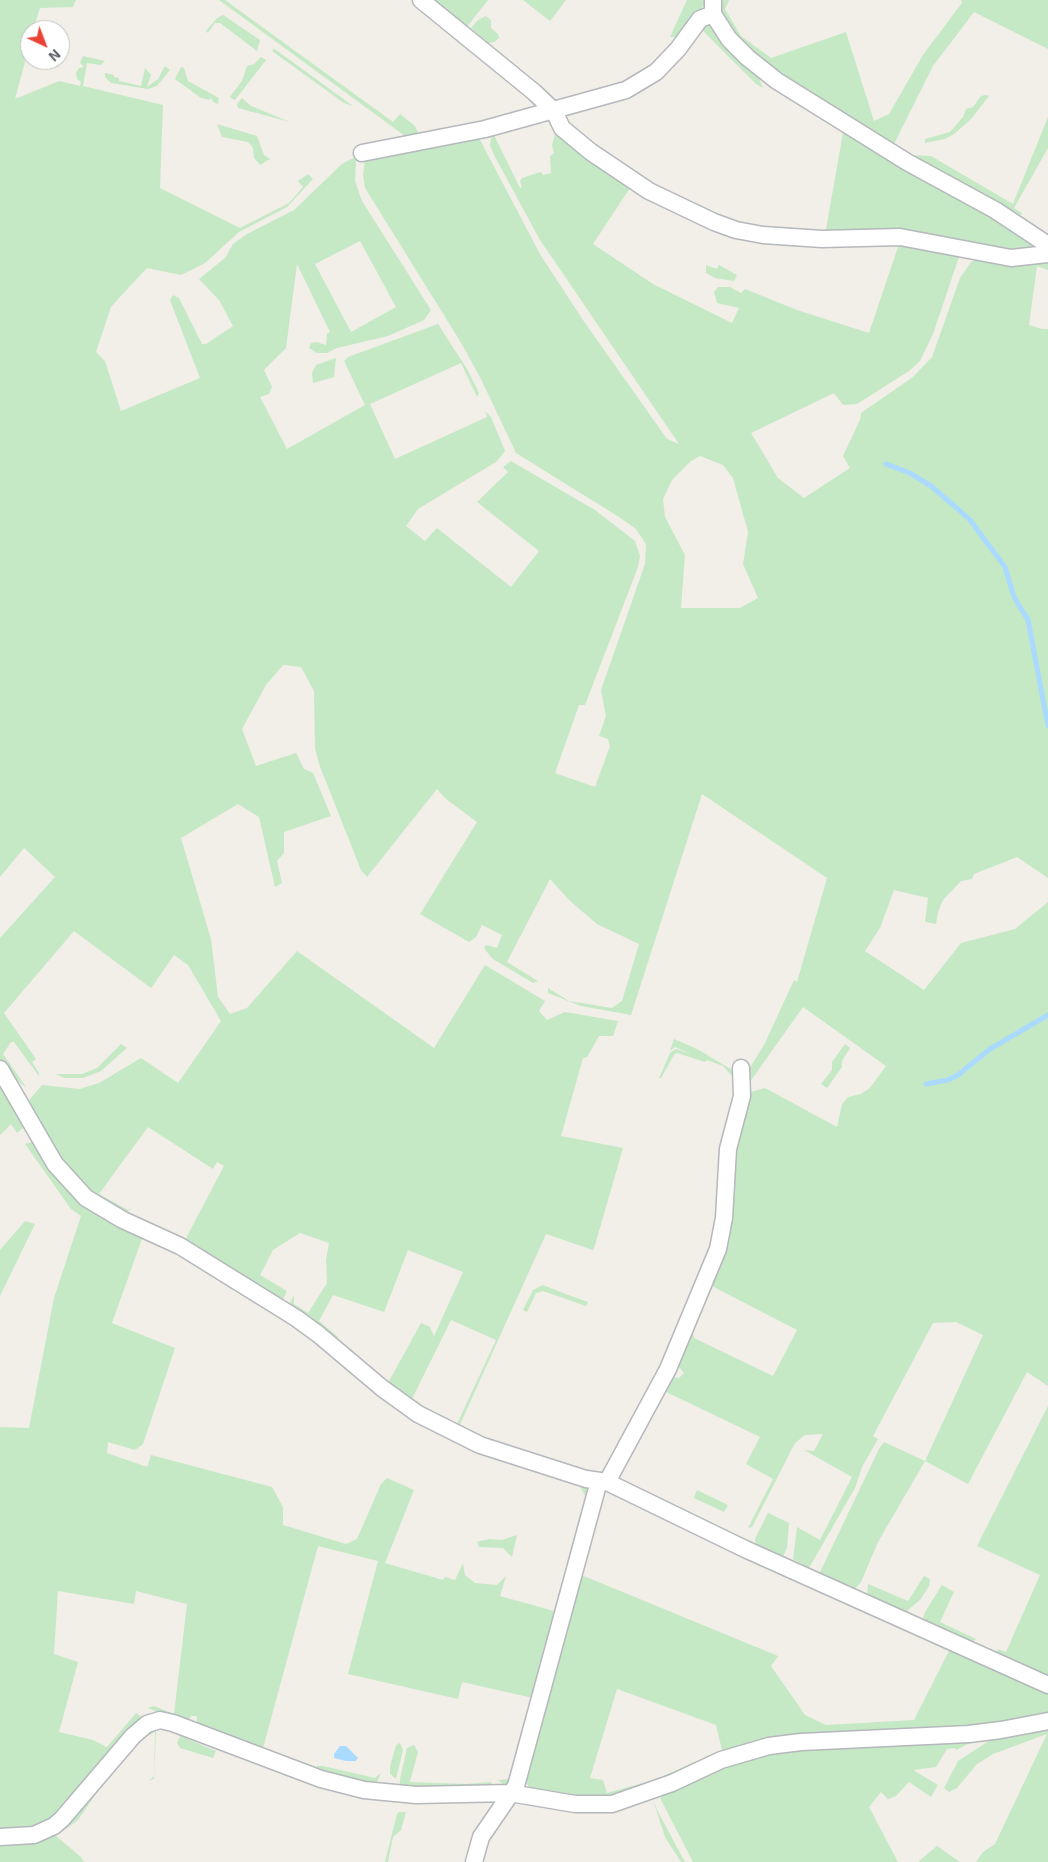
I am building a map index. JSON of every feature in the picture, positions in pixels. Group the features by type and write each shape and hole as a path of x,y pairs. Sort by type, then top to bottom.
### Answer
{"street":[{"path":"421,0 506,67 554,111 562,128 620,172 649,191 714,222 736,230 763,235 822,240 900,237 1011,258 1048,254"},
{"path":"362,153 485,130 626,90 642,82 668,60 700,19 713,7 737,48 777,80 907,162 995,210 1048,245"},
{"path":"474,1862 481,1838 516,1786 603,1482 668,1369 718,1249 724,1218 728,1149 742,1096 741,1068"},
{"path":"0,1069 55,1164 86,1198 103,1210 180,1246 233,1277 318,1334 382,1388 418,1414 444,1429 480,1445 603,1482 752,1552 1048,1685"},
{"path":"0,1837 34,1835 54,1826 133,1736 147,1724 160,1720 174,1723 321,1779 364,1790 416,1795 510,1793 575,1804 612,1804 672,1783 721,1760 769,1746 801,1742 969,1734 1048,1721"}],"green space":[{"path":"0,0 76,0 73,7 40,8 36,20 20,20 20,70 23,70 15,99 59,81 80,86 81,82 77,79 76,73 79,68 84,67 80,63 83,56 105,61 101,65 87,63 83,86 163,105 160,188 240,228 289,203 303,187 298,181 308,174 313,179 287,207 239,232 205,263 181,275 147,268 111,307 96,352 105,361 121,411 200,378 170,300 173,295 179,298 202,344 206,344 233,326 219,300 199,279 225,258 233,244 247,234 294,210 342,164 353,158 356,159 355,181 362,201 431,310 424,320 388,336 337,348 327,353 317,353 309,348 311,343 316,342 326,345 327,334 330,332 297,264 286,348 264,370 272,387 269,394 260,397 287,449 365,405 344,361 348,357 438,324 467,369 479,393 477,397 461,363 370,404 395,459 487,417 485,411 491,417 505,451 496,462 418,509 406,526 425,541 437,528 511,587 539,551 477,502 508,472 503,467 511,461 595,510 635,541 640,556 638,567 585,705 579,705 555,773 595,787 610,746 608,739 599,736 606,716 601,690 645,564 646,544 636,529 619,517 516,453 480,377 460,341 365,188 363,175 365,159 479,138 541,256 585,323 667,439 679,444 540,240 494,155 490,145 492,133 496,132 495,137 520,188 522,187 520,181 522,178 541,172 543,175 551,173 550,156 554,153 552,145 556,131 632,185 593,244 653,284 732,323 739,308 717,303 714,292 718,287 730,287 741,293 745,289 797,310 869,333 900,241 960,254 933,334 920,361 909,371 857,404 843,405 834,393 751,433 778,478 804,498 850,468 843,456 860,420 861,413 913,377 932,357 960,278 971,262 979,259 1048,260 1048,270 1037,266 1029,325 1048,329 1048,878 1017,857 974,874 972,879 961,881 943,900 936,924 925,922 928,898 894,890 880,928 865,951 924,990 961,943 1015,929 1048,902 1048,1386 1027,1372 968,1484 925,1461 983,1335 956,1322 933,1323 873,1436 878,1439 862,1467 855,1488 809,1568 793,1559 797,1527 820,1540 852,1477 804,1450 814,1451 823,1434 805,1435 795,1443 752,1527 748,1528 773,1479 746,1464 760,1437 664,1391 672,1377 679,1378 684,1373 677,1364 692,1328 695,1327 694,1338 773,1376 797,1330 712,1286 704,1305 701,1303 732,1147 746,1098 751,1092 765,1088 837,1127 842,1104 848,1097 861,1094 870,1088 886,1066 803,1007 747,1086 751,1066 765,1043 794,980 797,982 827,878 702,794 631,1015 581,1006 548,993 548,988 569,1001 612,1008 622,1001 639,944 597,924 570,901 550,879 507,962 538,981 533,983 493,959 484,948 486,945 497,948 502,935 482,925 476,937 469,942 420,914 477,822 446,799 437,789 367,877 361,870 319,764 315,748 314,691 301,667 283,665 266,685 242,729 256,766 296,753 304,769 313,773 331,816 284,832 284,853 277,861 282,883 275,887 259,817 238,804 181,838 211,939 218,997 230,1014 247,1008 297,951 434,1048 485,965 545,1001 539,1011 547,1020 565,1012 618,1021 613,1036 599,1036 587,1057 583,1058 561,1136 623,1148 595,1245 593,1250 546,1234 458,1429 449,1426 448,1420 457,1424 496,1340 451,1320 412,1399 442,1417 442,1420 416,1408 350,1353 350,1348 388,1383 421,1323 430,1327 434,1336 463,1272 408,1250 384,1312 333,1295 319,1321 338,1337 333,1342 289,1306 294,1295 294,1304 308,1313 327,1283 326,1260 329,1243 300,1233 273,1250 260,1275 287,1291 281,1303 185,1240 224,1166 217,1162 213,1169 148,1127 99,1194 128,1210 132,1208 123,1215 68,1174 28,1104 42,1085 80,1089 99,1083 141,1058 178,1083 221,1021 188,965 174,955 151,988 74,931 4,1013 36,1059 32,1062 39,1076 14,1042 11,1042 3,1054 26,1087 21,1084 0,1062 0,938 55,877 24,848 0,877","holes":["360,241 396,307 351,332 315,264","700,456 723,465 733,478 748,532 743,564 758,598 740,608 681,608 685,555 665,517 663,499 672,480 691,461"]},
{"path":"219,0 225,0 393,122 400,114 415,126 420,137 412,140 405,136"},
{"path":"426,0 488,0 466,28 528,80"},
{"path":"523,0 566,0 550,21"},
{"path":"687,0 707,0 683,38 670,37"},
{"path":"720,0 729,0 725,9 741,36 771,58 846,32 874,121 889,114 923,55 962,3 961,0 1048,0 1048,49 974,12 933,66 894,144 877,138 747,51 719,15"},
{"path":"223,15 260,40 257,51 220,23 215,23 208,33 206,31 217,18"},
{"path":"486,16 491,20 491,28 498,34 499,38 494,42 489,43 471,28 478,20"},
{"path":"707,19 758,76 763,88 756,84 702,30 674,67 672,63"},
{"path":"274,49 353,106 344,103 272,51"},
{"path":"261,57 266,60 235,100 230,97 242,81 247,66 254,64"},
{"path":"165,66 170,70 157,86 148,89 111,83 105,77 105,73 114,75 114,77 119,78 119,81 141,86 145,68 151,75 147,87 158,79"},
{"path":"181,67 184,68 188,81 219,98 218,104 213,102 211,97 210,100 201,98 175,79"},
{"path":"528,80 554,100 552,100"},
{"path":"981,96 989,96 971,119 954,134 945,139 925,143 925,139 950,132 963,117 966,109 973,107"},
{"path":"242,98 251,106 290,122 238,108 237,104"},
{"path":"1048,117 1048,148 1014,208 1022,213 1016,219 909,155 931,156 1013,204"},
{"path":"217,124 257,136 264,155 270,159 260,165 254,158 253,148 248,142 222,137"},
{"path":"844,127 1036,244 1035,248 1029,252 825,235"},
{"path":"706,265 717,269 719,265 737,275 734,281 715,278 706,273"},
{"path":"336,358 334,377 313,383 312,373 316,365"},
{"path":"674,1039 697,1049 734,1071 738,1098 733,1096 735,1084 732,1076 723,1066 707,1060 705,1062 677,1053 661,1078 659,1078 670,1053 676,1049 691,1054 675,1047 670,1051"},
{"path":"121,1044 127,1048 101,1071 83,1078 65,1078 55,1074 82,1074 97,1068"},
{"path":"845,1044 850,1048 842,1061 842,1067 827,1088 821,1084 832,1070 832,1062"},
{"path":"0,1079 25,1121 23,1128 17,1133 11,1124 0,1135"},
{"path":"36,1141 49,1163 143,1236 112,1323 175,1348 143,1444 135,1450 108,1442 107,1453 147,1467 151,1455 272,1487 283,1507 283,1525 346,1544 357,1539 381,1484 387,1478 414,1490 385,1563 443,1580 445,1577 455,1580 463,1563 465,1575 475,1583 497,1585 506,1576 500,1596 554,1611 585,1496 580,1486 574,1482 588,1487 590,1491 513,1780 506,1786 498,1780 509,1779 533,1698 462,1682 458,1699 348,1674 378,1561 318,1546 263,1748 260,1751 197,1727 197,1716 191,1716 187,1723 148,1708 154,1706 174,1714 187,1604 136,1591 134,1604 58,1591 54,1654 78,1662 59,1732 93,1740 107,1747 136,1713 143,1718 61,1815 19,1833 0,1828 0,1427 29,1428 54,1298 81,1216 71,1209 25,1144"},
{"path":"25,1221 35,1224 0,1296 0,1250"},
{"path":"543,1285 588,1302 586,1306 543,1291 536,1293 527,1312 523,1310 533,1290"},
{"path":"1048,1406 1048,1680 996,1654 998,1649 1006,1652 1040,1575 977,1546"},
{"path":"884,1442 925,1461 878,1542 861,1582 854,1590 820,1575 820,1572"},
{"path":"697,1490 728,1505 724,1512 694,1498"},
{"path":"768,1513 789,1523 787,1548 782,1558 756,1547 755,1539"},
{"path":"517,1535 512,1557 503,1548 479,1547 477,1542 489,1539 502,1540"},
{"path":"579,1574 778,1656 771,1666 805,1715 826,1725 914,1720 949,1651 929,1642 933,1637 1048,1690 1048,1716 1019,1722 833,1736 663,1780 663,1776 722,1750 716,1725 617,1689 590,1778 603,1780 607,1793 650,1781 649,1785 623,1794 595,1798 533,1792 523,1779"},
{"path":"924,1576 930,1579 929,1586 920,1600 908,1610 906,1615 867,1596 868,1584 908,1601"},
{"path":"942,1585 954,1592 940,1622 976,1639 970,1645 922,1621 925,1612"},
{"path":"1048,1727 1048,1862 976,1862 983,1852 995,1844 1047,1734 993,1754 977,1764 957,1788 949,1792 944,1788 958,1761 992,1739"},
{"path":"156,1729 154,1779 149,1781 154,1776 155,1732 140,1740 111,1772 78,1820 56,1836 81,1857 84,1862 0,1862 0,1843 28,1840 128,1747 149,1730"},
{"path":"180,1736 216,1751 213,1758 180,1748 177,1743"},
{"path":"976,1740 956,1750 955,1748 947,1749 936,1767 913,1770 938,1785 931,1797 909,1782 896,1796 888,1799 881,1792 869,1807 898,1862 693,1862 661,1800 661,1794 718,1768 781,1750"},
{"path":"400,1743 403,1750 396,1779 390,1774 390,1767 396,1745"},
{"path":"414,1745 418,1752 410,1782 466,1784 491,1782 492,1785 490,1788 400,1789 400,1779 407,1748"},
{"path":"317,1766 375,1778 381,1773 375,1786 317,1773"},
{"path":"652,1797 685,1862 681,1862 665,1837"},
{"path":"399,1812 406,1812 401,1830 393,1837 388,1862 385,1862 397,1814"},
{"path":"937,1846 960,1862 918,1862"}],"water":[{"path":"340,1746 346,1746 358,1758 356,1761 334,1758 334,1754"}],"waterway":[{"path":"886,464 910,473 931,486 952,504 970,520 1005,567 1014,597 1028,620 1048,726"},
{"path":"926,1084 948,1080 958,1075 990,1049 1048,1015"}]}
